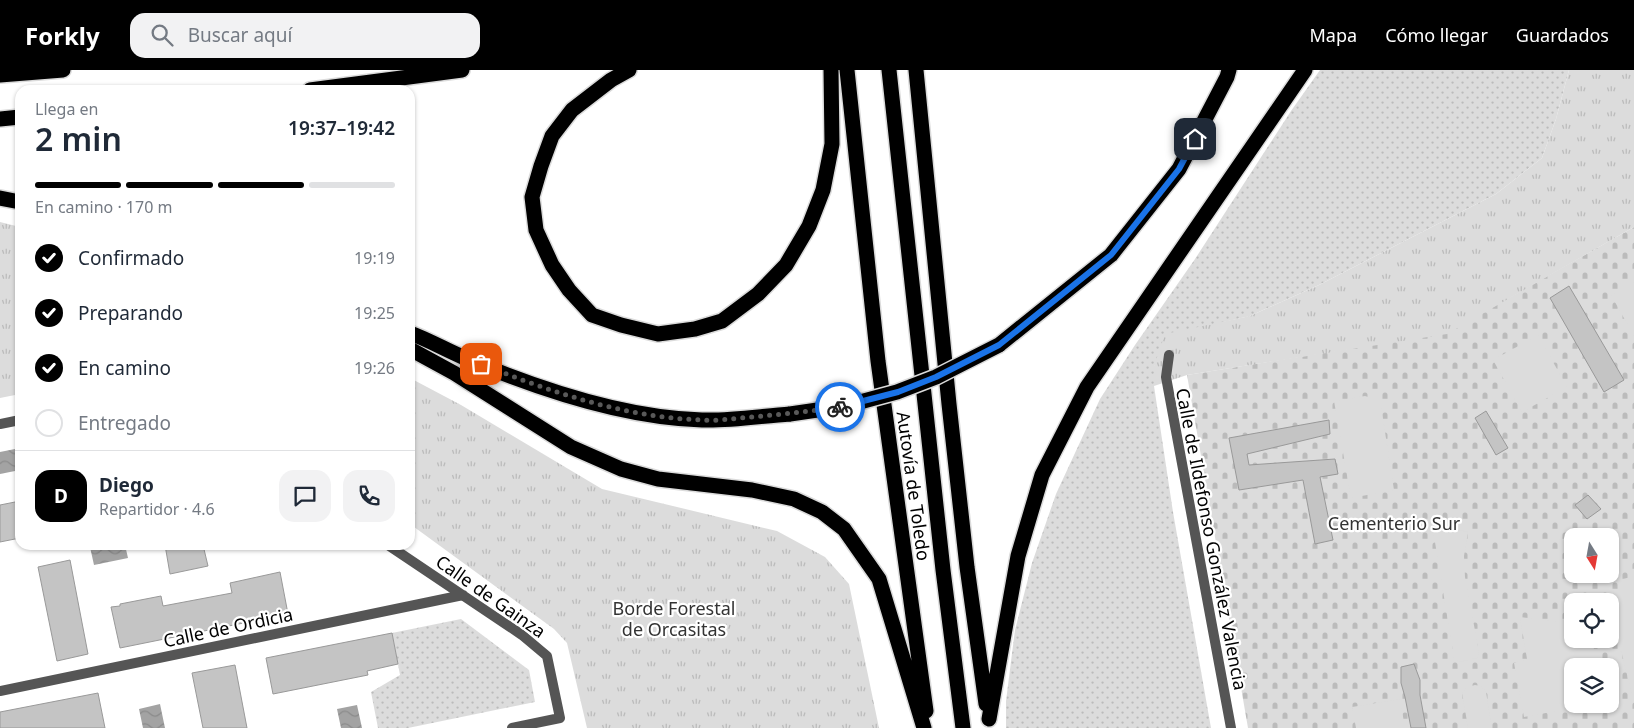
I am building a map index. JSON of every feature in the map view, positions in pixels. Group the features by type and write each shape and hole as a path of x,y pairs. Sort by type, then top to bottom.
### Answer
{"highway":[{"path":"0,75 63,70"},
{"path":"348,85 462,70"},
{"path":"628,70 610,80 567,116 552,136 540,166 532,197 536,230 552,265 580,303 592,315 621,326 658,334 695,329 722,321 758,294 786,265 809,226 824,190 832,144 831,70"},
{"name":"Autovía de Toledo","path":"847,70 878,360 929,728"},
{"name":"Autovía de Toledo","path":"889,70 943,570 963,728"},
{"path":"916,70 949,404 964,538 989,723"},
{"path":"415,334 463,357 517,379 561,394 655,416 703,420 790,414 845,406 898,392 936,377 999,345 1111,255 1179,169 1229,70"},
{"path":"989,723 1018,556 1042,475 1087,387 1305,70"},
{"path":"0,119 15,118"},
{"path":"0,198 15,201"},
{"path":"415,351 572,447 621,469 658,479 752,490 794,499 822,512 844,529 879,578 924,728"}],"street":[{"name":"Calle de Ildefonso González Valencia","path":"1169,356 1166,377 1231,728"},
{"path":"0,424 15,421"},
{"name":"Calle de Gainza","path":"396,550 522,635 547,656 560,718 512,728"},
{"name":"Calle de Ordicia","path":"0,691 463,595"}],"green space":[{"path":"1320,70 1569,70 1556,119 1542,158 1496,194 1319,285 1250,316 1224,322 1154,366 1154,386 1173,512 1211,728 1006,728 1006,701 1015,630 1032,563 1056,494 1100,399"},
{"path":"1569,70 1634,70 1634,227 1447,334 1187,375 1154,386 1154,366 1165,334 1250,316 1319,285 1496,194 1542,158 1556,119"},
{"path":"0,222 15,226 15,395 0,398"},
{"name":"Cementerio Sur","path":"1634,227 1634,728 1248,728 1187,375 1447,333"},
{"path":"1634,282 1634,336 1611,295"},
{"path":"1538,335 1567,387 1522,412 1493,360"},
{"name":"Borde Forestal de Orcasitas","path":"415,381 461,405 602,489 777,531 825,557 849,584 879,728 587,728 567,643 554,629 415,528"},
{"path":"1365,396 1375,399 1381,406 1394,490 1351,498 1334,401"},
{"path":"1432,524 1468,532 1464,556 1465,577 1479,652 1477,658 1459,662 1454,658"},
{"path":"1634,576 1634,694 1632,695 1619,647 1620,580"},
{"path":"1520,617 1564,622 1564,648 1594,648 1597,658 1564,658 1564,710 1524,717 1514,663 1527,659"},
{"path":"461,619 529,670 535,702 408,728 378,728 371,692 400,675 392,633"},
{"path":"1481,686 1486,692 1492,728 1468,728 1462,692 1468,687"},
{"path":"1400,699 1405,728 1356,728 1352,707"}],"water":[{"path":"15,449 15,471 0,474 0,452"},
{"path":"91,550 126,550 128,558 94,565"},
{"path":"160,704 165,728 143,728 139,709"},
{"path":"357,705 362,728 341,728 337,709"}],"building":[{"path":"1569,286 1624,380 1604,392 1550,298"},
{"path":"1486,411 1508,448 1496,455 1475,418"},
{"path":"1329,420 1330,434 1247,454 1249,465 1335,459 1338,474 1320,477 1333,540 1315,544 1303,480 1239,490 1229,438"},
{"path":"1588,495 1601,509 1587,519 1575,505"},
{"path":"15,502 15,539 0,542 0,505"},
{"path":"166,550 204,550 208,566 170,574"},
{"path":"70,560 88,654 57,661 38,567"},
{"path":"280,572 288,614 120,648 111,607 161,596 163,606 232,593 230,583"},
{"path":"392,633 398,664 367,671 368,675 273,694 266,658"},
{"path":"1414,664 1420,680 1420,695 1426,728 1411,728 1401,683 1401,667"},
{"path":"235,665 247,728 203,728 192,673"},
{"path":"98,693 105,728 0,728 0,712"}],"way so far":[{"path":"481,364 561,394 655,416 703,420 790,414 840,407"}],"route":[{"path":"840,407 898,392 936,377 999,345 1111,255 1179,169 1195,139"}]}
